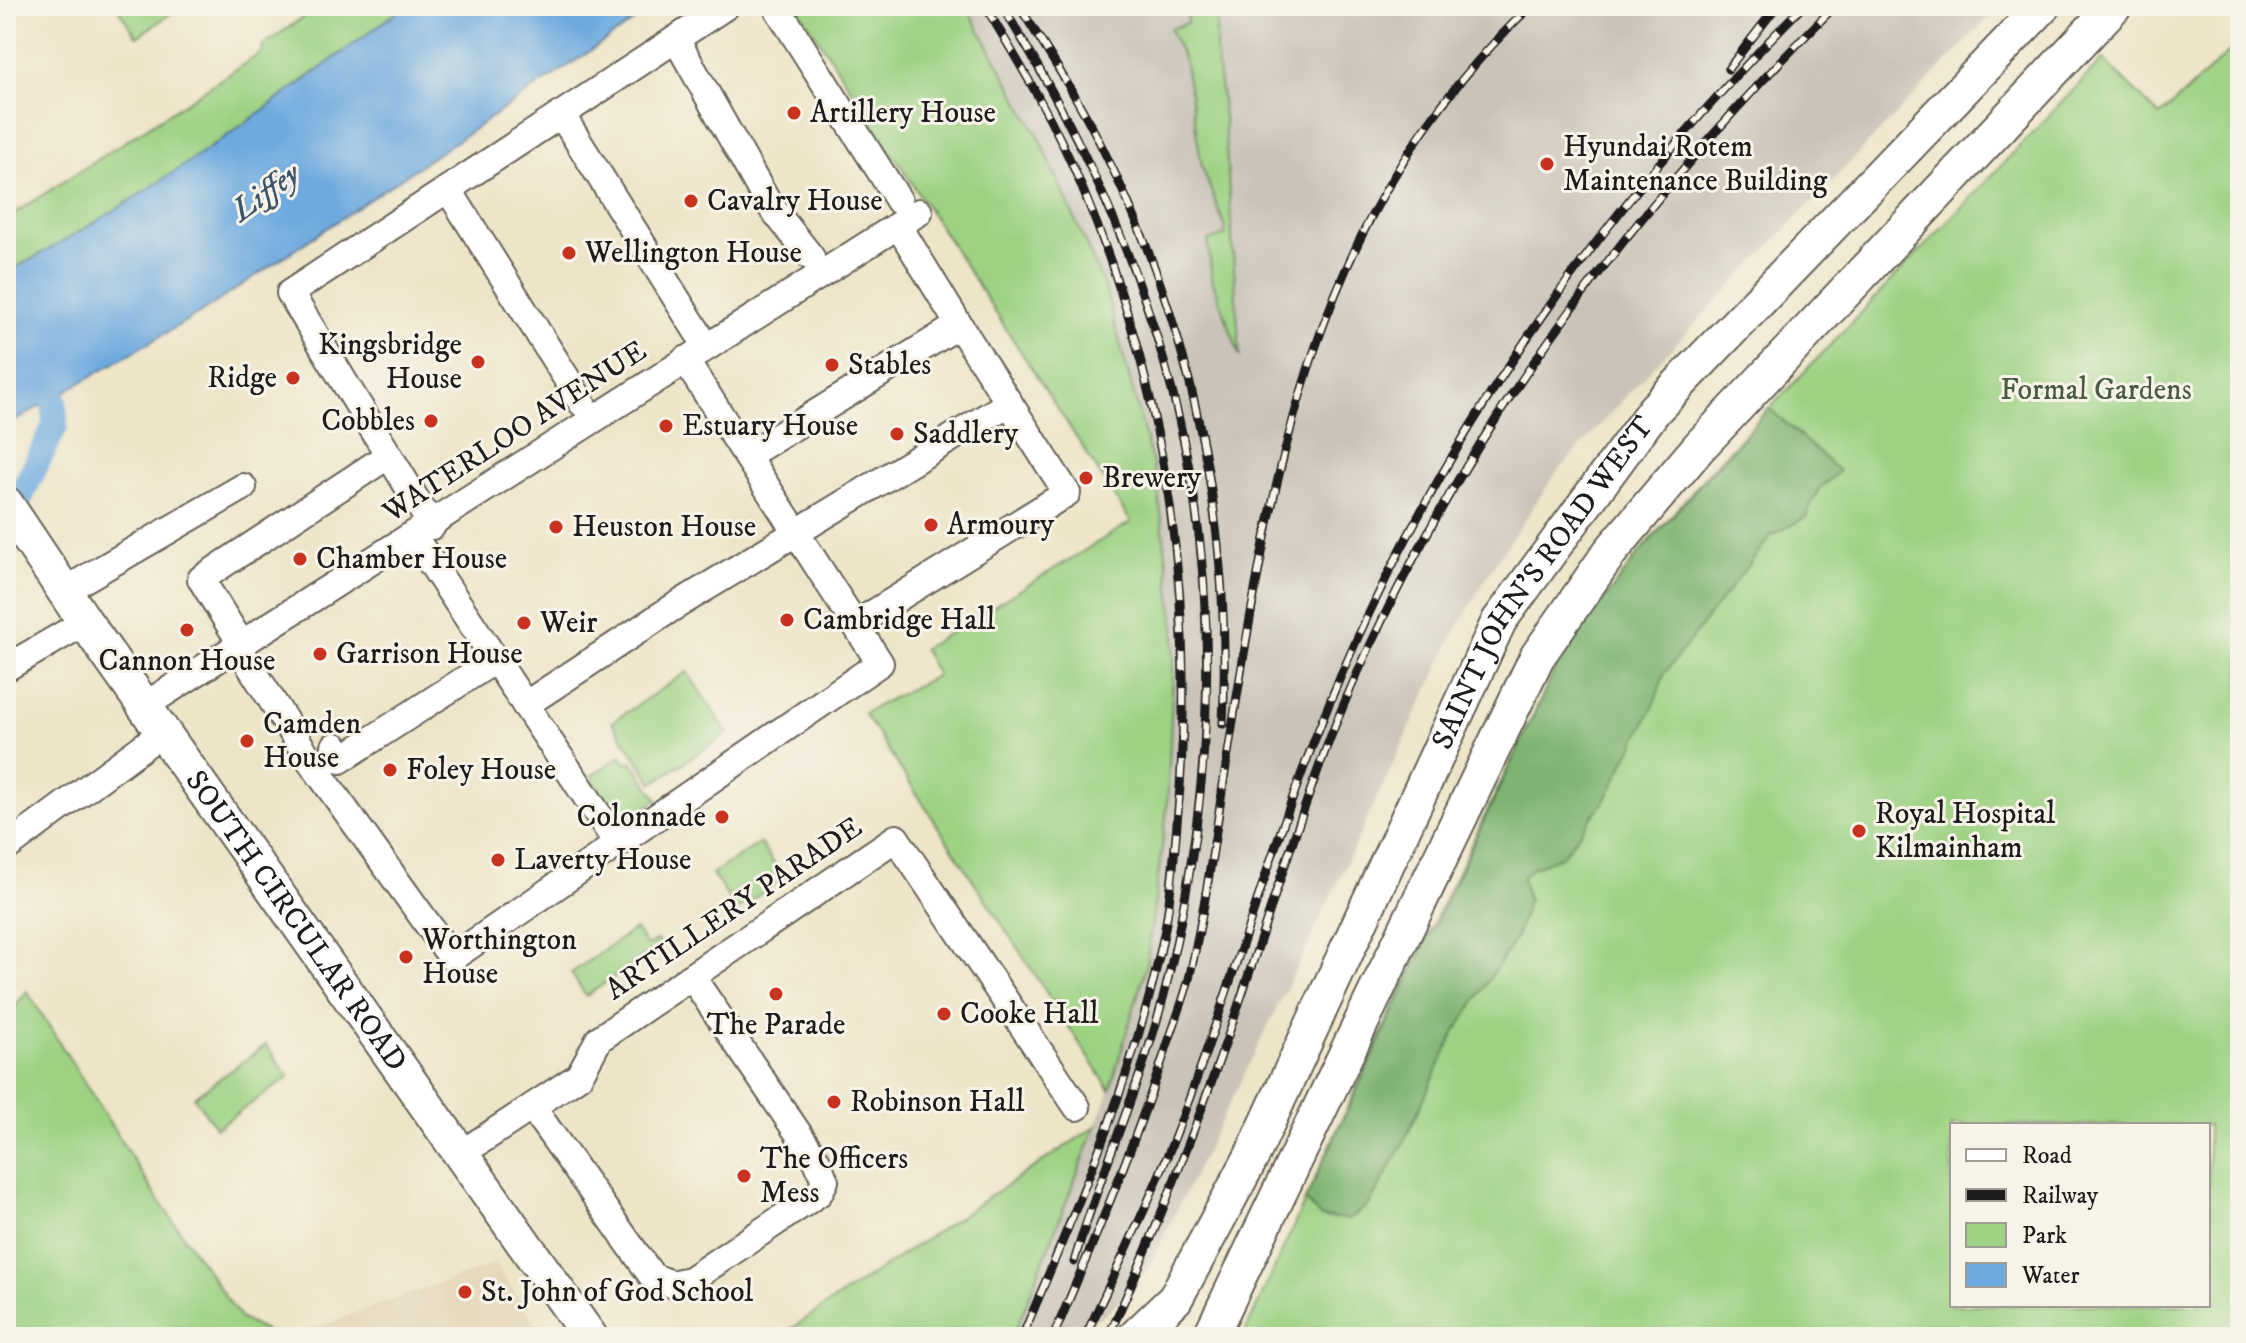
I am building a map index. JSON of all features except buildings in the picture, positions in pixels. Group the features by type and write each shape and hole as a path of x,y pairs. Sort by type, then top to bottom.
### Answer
{"main road":[{"name":"SAINT JOHN'S ROAD WEST","path":"1135,1337 1175,1299 1239,1181 1499,621 1654,410 2043,6"},
{"name":"SAINT JOHN'S ROAD WEST","path":"1210,1337 1545,645 1610,552 1699,447 2114,6"},
{"name":"SOUTH CIRCULAR ROAD","path":"11,512 85,622 590,1337"}],"street":[{"path":"617,843 495,660 423,531 389,455 290,293 726,6"},
{"path":"776,6 905,213 959,325 1067,493 856,624"},
{"path":"676,39 768,203 811,257"},
{"path":"561,114 698,333"},
{"path":"448,189 582,403"},
{"name":"WATERLOO AVENUE","path":"6,848 240,646 423,531 905,213"},
{"path":"748,455 959,325"},
{"path":"389,455 201,579 311,762 452,958 617,843 756,752 880,663 685,360"},
{"path":"525,705 669,610 1009,403"},
{"path":"64,591 243,487"},
{"path":"6,668 85,622"},
{"path":"335,746 340,760 495,660"},
{"name":"ARTILLERY PARADE","path":"462,1153 579,1076 599,1039 896,838 1077,1107"},
{"path":"532,1107 652,1276 671,1284 690,1280 819,1193 825,1181 817,1161 692,977"}],"shaded area":[{"path":"966,6 2000,6 1639,382 1554,476 1495,563 1454,634 1309,943 1148,1268 1111,1310 1065,1337 1013,1337 1110,1090 1146,967 1167,809 1175,629 1157,480 1105,288"},
{"name":"St. John of God School","path":"495,1264 545,1337 287,1337"}],"green space":[{"path":"116,6 182,6 137,37"},
{"path":"319,6 405,6 260,113 161,181 6,273 6,219 261,53 264,45"},
{"path":"797,6 966,6 1039,137 1105,288 1157,480 1175,629 1167,809 1146,966 1110,1090 864,713 937,675 923,649 1131,522"},
{"path":"1188,6 1217,6 1216,51 1224,117 1240,357 1212,279 1208,241 1225,235 1225,227 1202,167 1185,63 1170,29 1187,23"},
{"name":"Royal Hospital Kilmainham","path":"2240,42 2240,1337 1243,1337 1395,1003 1560,659 1640,552 1708,473 2103,59 2160,116"},
{"path":"1769,408 1839,471 1818,490 1806,517 1771,536 1664,674 1654,705 1606,799 1561,857 1532,868 1522,877 1528,901 1516,937 1453,1036 1402,1146 1369,1205 1349,1219 1320,1217 1305,1200 1560,659 1640,552"},
{"path":"687,672 728,733 653,783 612,722"},
{"path":"621,756 626,764 632,761 658,800 622,823 591,776"},
{"path":"760,843 784,878 737,910 712,874"},
{"path":"635,929 647,946 657,940 661,945 586,996 571,973"},
{"path":"27,991 157,1198 241,1319 277,1337 6,1337 6,1019"},
{"path":"266,1045 289,1077 216,1128 194,1097"},
{"path":"1096,1126 1013,1337 779,1337 807,1318"}],"water":[{"name":"Liffey","path":"405,6 650,6 648,12 202,312 6,426 6,273 161,181 260,113"}],"waterway":[{"path":"6,526 55,426 54,400 40,368"}],"railway":[{"path":"985,6 1071,162 1110,261 1135,339 1169,498 1183,660 1182,742 1173,865 1166,920 1152,986 1103,1139 1022,1337"},
{"path":"1002,6 1069,124 1123,241 1163,359 1191,478 1205,600 1205,725 1193,854 1157,1022 1074,1262"},
{"path":"1019,6 1073,93 1134,215 1161,285 1183,356 1213,501 1221,575 1223,724"},
{"path":"1053,1337 1152,1091 1189,979 1205,900 1261,556 1284,455 1312,357 1349,263 1396,173 1456,87 1531,6"},
{"path":"1728,69 1777,6"},
{"path":"1085,1337 1176,1135 1322,721 1365,621 1414,524 1468,430 1526,339 1590,251 1657,166 1803,6"},
{"path":"1108,1337 1198,1118 1336,723 1381,622 1432,525 1488,431 1615,252 1758,85 1835,6"}],"place":[{"name":"Artillery House","path":"794,113"},
{"name":"Hyundai Rotem Maintenance Building","path":"1547,164"},
{"name":"Cavalry House","path":"691,201"},
{"name":"Wellington House","path":"569,253"},
{"name":"Kingsbridge House","path":"478,362"},
{"name":"Stables","path":"832,365"},
{"name":"Ridge","path":"293,378"},
{"name":"Cobbles","path":"431,421"},
{"name":"Estuary House","path":"666,426"},
{"name":"Saddlery","path":"897,434"},
{"name":"Brewery","path":"1086,478"},
{"name":"Armoury","path":"931,525"},
{"name":"Heuston House","path":"556,527"},
{"name":"Chamber House","path":"300,559"},
{"name":"Cambridge Hall","path":"787,620"},
{"name":"Weir","path":"524,623"},
{"name":"Cannon House","path":"187,630"},
{"name":"Garrison House","path":"320,654"},
{"name":"Camden House","path":"247,741"},
{"name":"Foley House","path":"390,770"},
{"name":"Colonnade","path":"722,817"},
{"name":"Royal Hospital Kilmainham","path":"1859,831"},
{"name":"Laverty House","path":"498,860"},
{"name":"Worthington House","path":"406,957"},
{"name":"The Parade","path":"776,994"},
{"name":"Cooke Hall","path":"944,1014"},
{"name":"Robinson Hall","path":"834,1102"},
{"name":"The Officers Mess","path":"744,1176"},
{"name":"St. John of God School","path":"465,1292"}],"park label":[{"name":"Formal Gardens","path":"2096,390"}]}
